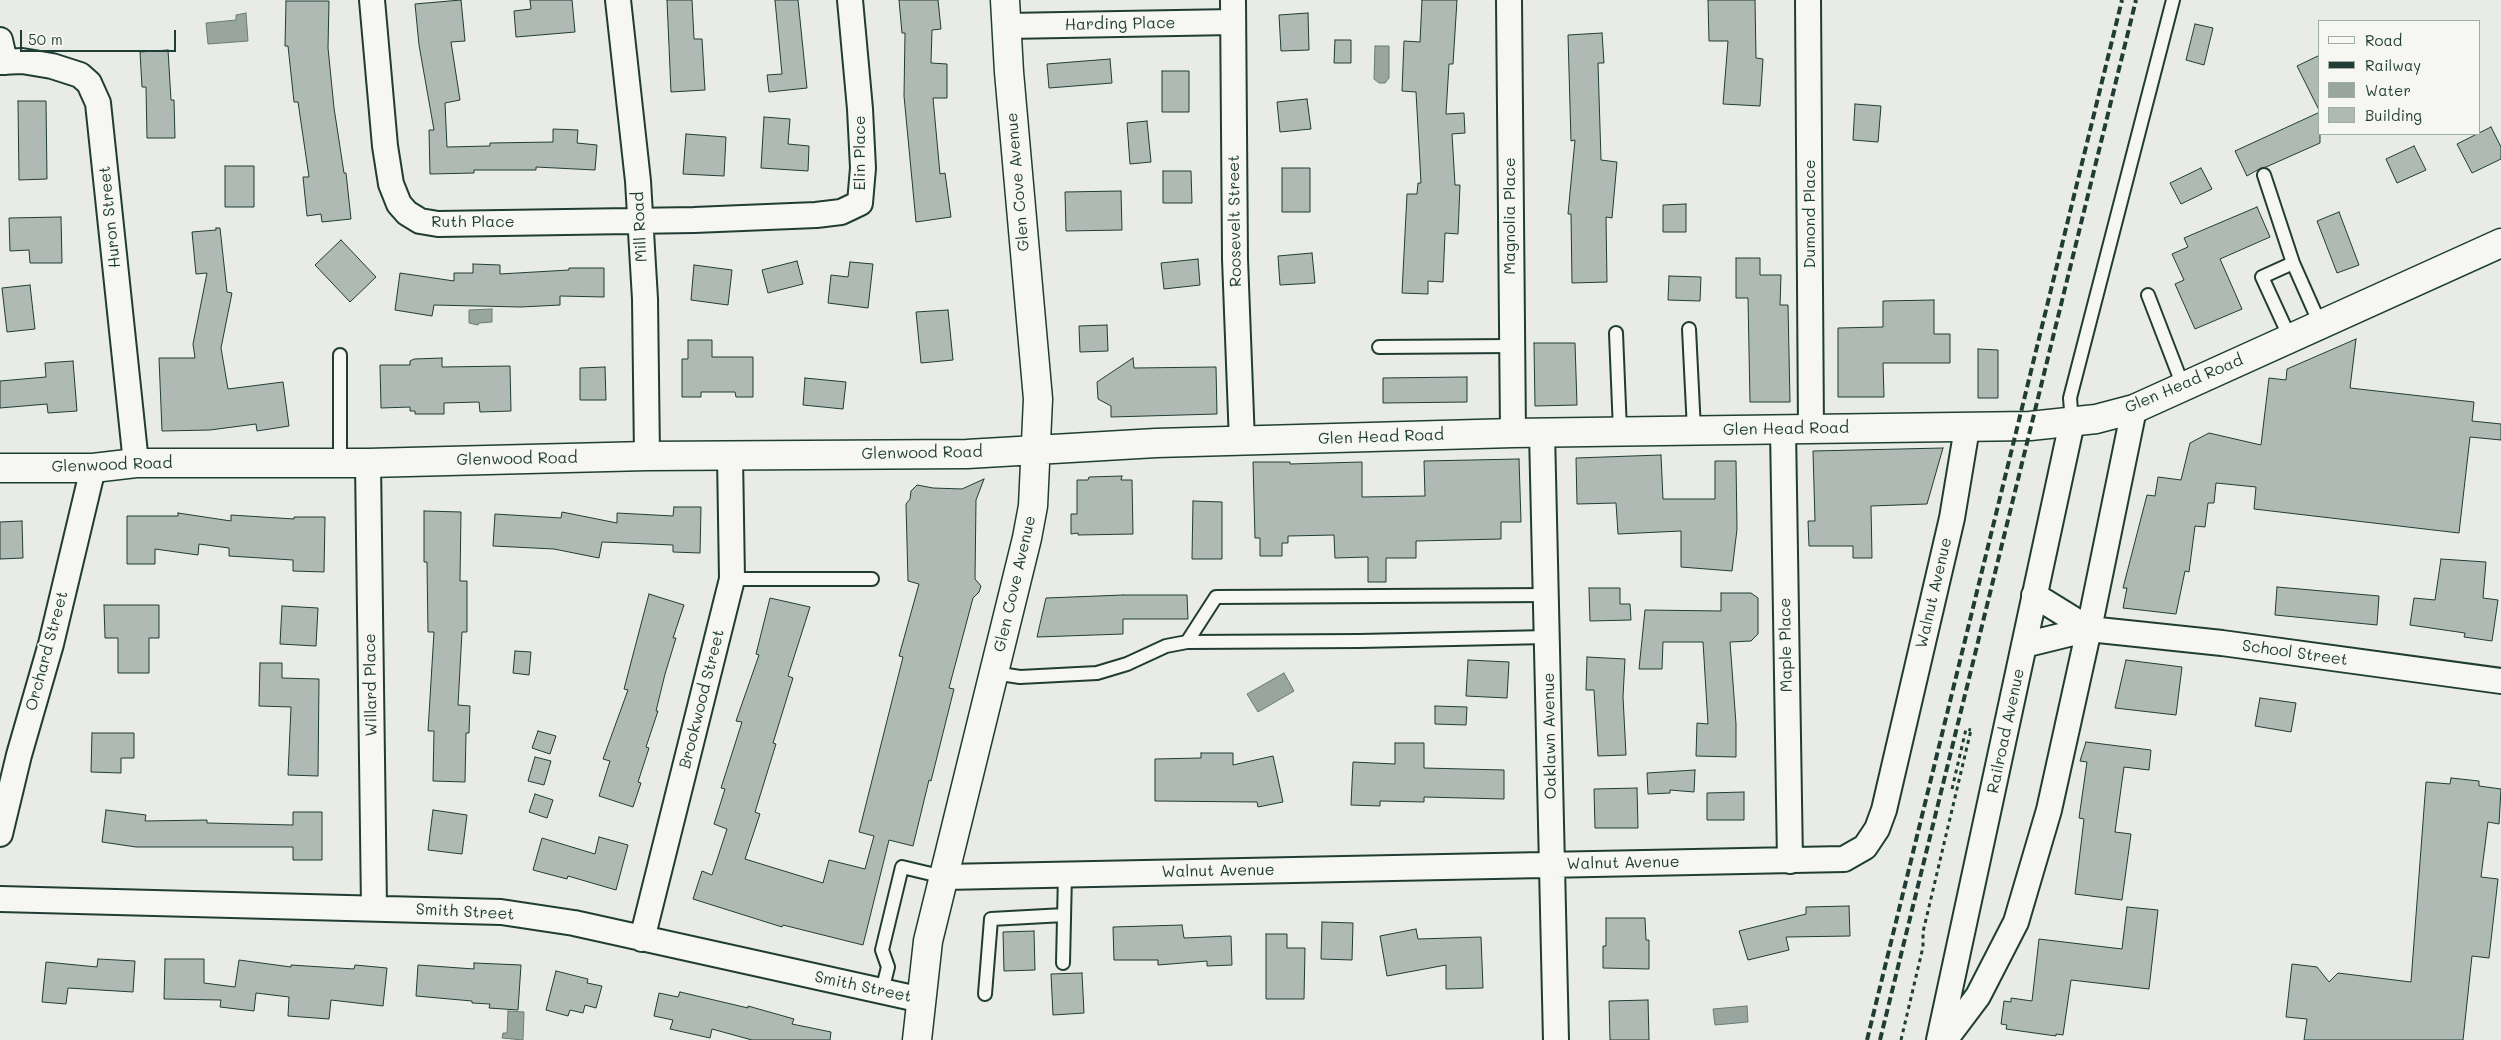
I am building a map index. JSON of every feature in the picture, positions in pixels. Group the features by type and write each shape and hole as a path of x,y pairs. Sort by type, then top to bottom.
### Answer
{"main road":[{"name":"Glen Cove Avenue","path":"917,1040 928,941 1027,538 1033,506 1034,450 1038,399 1011,101 1006,13"},
{"name":"Glen Head Road","path":"1034,450 1542,432 1967,428 2030,426 2096,419 2134,408 2501,243"},
{"name":"Glenwood Road","path":"0,468 93,468 136,463 368,463 647,456 967,454 1034,450"}],"street":[{"name":"Ruth Place","path":"372,0 385,146 391,184 399,204 407,213 420,221 438,224 639,220"},
{"name":"Mill Road","path":"618,0 638,181 645,299 647,456"},
{"name":"Elin Place","path":"639,220 816,216 841,212 860,203 863,168 860,109 850,0"},
{"name":"Magnolia Place","path":"1509,0 1513,433"},
{"name":"Dumond Place","path":"1808,0 1811,429"},
{"name":"Harding Place","path":"1006,13 1233,11"},
{"name":"Roosevelt Street","path":"1233,11 1235,259 1242,442"},
{"name":"Huron Street","path":"2,55 22,61 52,66 80,75 89,83 98,103 136,463"},
{"path":"1945,1040 1978,996 2016,922 2049,810 2089,630 2134,408"},
{"name":"Railroad Avenue","path":"1939,1040 2072,422"},
{"name":"Walnut Avenue","path":"944,877 1552,864 1844,860 1865,847 1877,829 1884,810 1952,518 1967,428"},
{"name":"Maple Place","path":"1783,429 1790,861"},
{"name":"Oaklawn Avenue","path":"1542,432 1556,1040"},
{"name":"Brookwood Street","path":"642,939 732,579 730,456"},
{"name":"Willard Place","path":"368,463 374,907"},
{"name":"Orchard Street","path":"0,834 10,754 51,644 93,468"},
{"name":"School Street","path":"2034,595 2089,630"},
{"name":"School Street","path":"2024,645 2089,630 2222,643 2501,681"},
{"name":"Smith Street","path":"0,899 374,907 501,912 574,923 922,1000"}],"lane":[{"path":"2072,422 2070,398 2173,0"},
{"path":"2264,174 2293,263 2320,324"},
{"path":"2290,338 2262,277 2293,263"},
{"path":"2148,295 2183,386"},
{"path":"1689,329 1694,430"},
{"path":"1616,332 1620,431"},
{"path":"1379,347 1511,346"},
{"path":"340,356 340,463"},
{"path":"732,579 872,580"},
{"path":"1187,642 1216,597 1547,595"},
{"path":"994,673 1020,676 1097,673 1127,664 1166,646 1187,642 1359,641 1548,636"},
{"path":"882,991 888,967 882,950 902,866 944,877"},
{"path":"1064,963 1065,874"},
{"path":"985,994 992,919 1064,915"}],"path":[{"path":"1901,1040 1920,964 1924,932 1971,730 1966,729 1952,789"},
{"path":"1913,963 1920,964"}],"water":[{"path":"246,13 248,41 208,44 206,23 236,20 236,15"},
{"path":"1375,46 1389,46 1389,78 1385,83 1379,83 1374,79"},
{"path":"492,309 492,322 479,323 478,325 469,323 469,310"},
{"path":"1284,673 1294,691 1258,712 1247,694"},
{"path":"1747,1006 1748,1022 1715,1025 1713,1009"},
{"path":"508,1011 524,1012 523,1040 502,1038 503,1033 507,1033"}],"building":[{"path":"461,0 465,41 451,42 460,100 445,103 447,147 490,146 490,143 553,142 553,129 578,130 577,143 597,145 595,170 536,167 536,170 474,170 474,173 430,174 429,130 434,130 419,45 415,4"},
{"path":"530,0 572,0 575,32 516,37 514,11 531,9"},
{"path":"667,0 692,0 694,39 702,39 705,90 671,92"},
{"path":"775,0 798,0 807,88 769,92 767,75 782,74"},
{"path":"899,0 938,0 941,29 932,30 931,63 947,64 947,98 933,98 940,174 945,173 951,217 916,222 904,96 905,33 902,33"},
{"path":"1422,0 1457,0 1453,64 1449,64 1446,114 1464,113 1465,133 1452,134 1455,185 1460,185 1458,234 1445,233 1443,282 1428,281 1428,294 1402,293 1407,194 1417,194 1418,183 1421,183 1416,92 1402,91 1404,41 1420,42"},
{"path":"1708,0 1755,0 1756,58 1763,59 1760,106 1723,104 1728,41 1709,41"},
{"path":"286,1 329,1 328,48 334,108 344,173 346,173 351,219 322,222 321,214 307,216 303,177 309,177 298,102 294,102 288,46 285,46"},
{"path":"1308,13 1309,50 1281,51 1279,15"},
{"path":"2195,24 2213,28 2204,65 2186,60"},
{"path":"1602,33 1604,63 1598,63 1601,160 1617,162 1612,218 1606,217 1607,282 1572,283 1571,214 1568,214 1575,140 1571,141 1568,35"},
{"path":"1335,40 1351,40 1351,63 1334,63"},
{"path":"168,50 171,100 174,100 175,138 147,138 146,87 142,87 140,52"},
{"path":"2318,56 2318,108 2297,66"},
{"path":"1110,59 1112,83 1049,88 1047,64"},
{"path":"1162,71 1189,71 1189,112 1162,112"},
{"path":"1307,99 1311,129 1280,132 1277,102"},
{"path":"18,101 46,101 47,179 19,180"},
{"path":"1855,104 1881,106 1878,142 1853,140"},
{"path":"2318,113 2320,143 2261,168 2247,176 2235,151"},
{"path":"764,117 790,119 788,144 809,146 808,171 761,168"},
{"path":"1147,121 1151,162 1130,164 1127,123"},
{"path":"2491,127 2501,147 2501,159 2472,173 2457,144 2475,135 2481,135 2481,132"},
{"path":"686,134 726,137 724,176 683,174"},
{"path":"2414,146 2426,170 2397,183 2386,159"},
{"path":"225,166 254,166 254,207 225,207"},
{"path":"1282,168 1310,168 1310,212 1282,212"},
{"path":"2201,168 2212,189 2181,204 2170,183"},
{"path":"1163,171 1191,171 1192,203 1163,203"},
{"path":"1121,191 1122,230 1066,231 1065,192"},
{"path":"1686,204 1686,232 1663,232 1663,205"},
{"path":"2257,207 2270,237 2220,259 2242,309 2195,329 2175,284 2184,280 2172,254 2188,247 2184,238"},
{"path":"2339,212 2359,265 2337,273 2317,221"},
{"path":"61,217 62,263 30,263 29,250 10,251 9,218"},
{"path":"216,228 220,228 227,292 232,293 221,348 228,389 283,382 289,426 257,431 256,424 210,430 162,431 159,358 195,358 193,344 207,273 196,274 192,232 216,230"},
{"path":"341,240 376,277 350,302 315,265"},
{"path":"1312,253 1315,283 1280,285 1278,256"},
{"path":"1736,258 1760,258 1760,275 1781,275 1780,305 1788,305 1790,402 1750,402 1748,298 1736,298"},
{"path":"1198,259 1200,285 1164,289 1161,263"},
{"path":"797,261 803,284 768,293 762,270"},
{"path":"850,262 873,264 868,308 828,303 831,275 848,277"},
{"path":"473,264 500,265 500,274 569,270 569,268 604,268 604,297 560,296 560,305 521,307 434,305 432,316 395,310 400,273 454,281 454,273 473,273"},
{"path":"694,265 732,270 728,305 691,300"},
{"path":"1669,276 1701,277 1700,301 1668,300"},
{"path":"30,285 35,329 7,332 2,288"},
{"path":"1934,300 1934,334 1950,334 1950,363 1883,363 1884,397 1838,397 1838,328 1883,327 1883,301"},
{"path":"948,310 953,360 921,363 916,312"},
{"path":"1107,325 1108,351 1080,352 1079,326"},
{"path":"2356,339 2350,388 2474,402 2472,421 2501,424 2501,440 2470,437 2459,533 2254,509 2256,487 2216,483 2214,503 2208,503 2205,527 2195,526 2189,572 2185,571 2176,614 2123,608 2127,588 2123,588 2147,495 2155,496 2158,477 2181,480 2190,443 2209,433 2261,445 2269,378 2286,380 2287,369"},
{"path":"688,340 712,340 712,357 753,357 753,397 736,397 735,392 701,392 701,397 682,397 682,359 688,359"},
{"path":"1534,343 1575,343 1577,405 1535,406"},
{"path":"1978,349 1998,350 1998,398 1978,398"},
{"path":"442,358 442,367 510,366 511,411 480,412 479,402 444,403 444,414 415,414 415,411 410,411 410,407 381,408 380,365 410,365 410,361 414,359"},
{"path":"1133,358 1134,368 1216,367 1217,414 1111,417 1111,406 1098,399 1097,382"},
{"path":"73,361 77,411 48,413 47,404 0,408 0,381 46,377 45,363"},
{"path":"605,367 606,400 580,400 580,368"},
{"path":"1467,377 1467,402 1383,403 1383,378"},
{"path":"805,378 846,382 843,409 803,405"},
{"path":"1943,448 1927,504 1871,506 1872,558 1853,558 1853,546 1809,546 1808,521 1815,521 1813,451"},
{"path":"1661,455 1663,499 1715,499 1715,461 1736,461 1737,529 1732,571 1681,567 1681,531 1618,534 1616,503 1577,504 1576,458"},
{"path":"1519,459 1521,522 1501,522 1501,539 1416,541 1416,558 1386,558 1386,582 1368,582 1368,557 1335,558 1334,535 1288,536 1288,543 1282,543 1282,556 1260,556 1260,538 1255,538 1253,462 1290,462 1290,464 1362,462 1362,497 1425,496 1424,461"},
{"path":"1122,476 1121,480 1132,480 1133,534 1071,534 1071,514 1077,514 1077,480 1088,480 1089,477"},
{"path":"984,479 976,500 975,579 981,586 979,592 973,598 949,688 954,689 931,781 929,780 913,846 889,840 863,945 783,925 782,927 693,899 702,871 712,875 727,829 714,824 725,789 721,788 742,722 736,721 759,655 756,654 770,598 810,607 788,676 793,678 773,743 776,744 755,812 760,814 745,859 823,883 829,860 865,869 874,836 859,832 903,657 899,656 919,584 908,581 906,504 910,499 911,491 917,485 933,488 962,489"},
{"path":"1193,501 1222,502 1222,559 1192,559"},
{"path":"674,507 701,507 700,553 673,552 673,545 602,542 599,558 554,549 493,546 495,514 561,518 562,512 617,523 617,513 673,516"},
{"path":"424,511 461,512 460,581 467,581 467,632 462,632 458,705 470,706 469,733 466,733 465,782 433,781 434,731 428,731 434,632 428,632 427,562 424,562"},
{"path":"178,513 231,521 231,515 294,519 294,517 325,517 324,572 293,571 293,560 229,556 229,548 199,544 198,555 155,549 155,564 127,564 127,516 178,516"},
{"path":"22,521 23,558 0,559 0,522"},
{"path":"2441,559 2486,562 2483,598 2498,600 2492,641 2464,637 2465,633 2410,625 2414,598 2435,600"},
{"path":"2277,587 2379,596 2377,625 2275,615"},
{"path":"1589,588 1620,588 1620,604 1630,604 1631,620 1590,621"},
{"path":"1721,593 1751,593 1758,598 1758,634 1751,641 1730,642 1736,724 1736,757 1696,756 1697,723 1708,724 1703,642 1663,642 1662,669 1639,669 1645,610 1721,611"},
{"path":"649,594 684,605 673,638 676,638 665,674 656,711 658,711 646,747 649,748 638,782 641,783 633,807 599,796 610,761 603,759 628,690 624,689"},
{"path":"1187,595 1188,619 1123,619 1123,634 1037,637 1046,598"},
{"path":"104,605 159,605 159,638 149,638 149,673 118,673 118,638 105,638"},
{"path":"282,606 318,608 316,646 280,644"},
{"path":"515,651 531,652 529,675 513,673"},
{"path":"1587,657 1625,659 1623,697 1626,755 1598,756 1594,690 1586,690"},
{"path":"1468,660 1509,662 1507,698 1466,696"},
{"path":"2126,660 2182,667 2176,715 2115,708"},
{"path":"260,663 282,663 282,678 319,679 318,776 288,775 291,707 259,706"},
{"path":"2260,698 2296,703 2291,732 2255,726"},
{"path":"1435,706 1467,707 1466,725 1435,724"},
{"path":"538,731 556,736 550,754 532,748"},
{"path":"92,733 134,733 134,758 121,758 121,773 91,772"},
{"path":"2086,742 2151,750 2149,770 2124,767 2115,832 2131,834 2122,900 2075,894 2084,819 2079,818 2087,762 2080,761"},
{"path":"1395,743 1424,743 1424,768 1504,770 1504,799 1424,797 1424,802 1380,801 1380,806 1351,805 1353,762 1395,764"},
{"path":"1201,753 1233,753 1233,765 1273,756 1283,802 1258,807 1257,802 1155,801 1155,759 1201,758"},
{"path":"535,757 551,761 544,785 528,781"},
{"path":"1695,770 1694,792 1670,790 1670,793 1648,794 1647,773"},
{"path":"2451,778 2479,781 2479,786 2501,789 2499,824 2488,822 2481,877 2498,879 2489,958 2472,956 2463,1040 2304,1040 2307,1019 2286,1017 2292,964 2317,967 2329,982 2338,973 2411,982 2426,782 2450,784"},
{"path":"1637,788 1638,828 1595,828 1594,789"},
{"path":"1744,792 1744,820 1707,820 1707,793"},
{"path":"535,794 553,800 547,818 529,812"},
{"path":"106,810 146,815 145,821 207,820 207,823 293,825 293,812 322,812 322,860 293,860 293,847 136,847 102,842"},
{"path":"433,810 467,815 462,854 428,850"},
{"path":"599,837 628,845 616,890 568,876 567,879 533,870 542,838 595,854"},
{"path":"1849,906 1850,936 1786,937 1789,950 1748,960 1739,931 1806,914 1806,907"},
{"path":"2127,907 2158,910 2149,989 2071,980 2063,1035 2056,1034 2056,1036 2006,1029 2007,1025 2001,1024 2004,1001 2011,1002 2011,998 2032,1001 2039,939 2122,949"},
{"path":"1606,918 1645,918 1646,940 1649,940 1649,969 1603,968 1603,946 1606,946"},
{"path":"1322,922 1353,923 1352,960 1321,959"},
{"path":"1182,925 1184,938 1231,936 1232,965 1207,966 1207,961 1158,965 1158,960 1114,960 1113,927"},
{"path":"1416,929 1418,939 1481,937 1483,988 1446,989 1446,965 1387,976 1380,936"},
{"path":"1034,931 1035,970 1004,971 1003,932"},
{"path":"1266,934 1287,934 1287,948 1305,948 1304,999 1266,999"},
{"path":"98,959 135,961 133,992 68,988 66,1004 42,1002 46,962 97,967"},
{"path":"165,959 204,959 204,983 235,987 239,960 291,967 291,965 354,969 355,965 387,968 383,1006 331,1000 329,1019 288,1016 289,997 256,993 254,1011 220,1007 221,1000 164,999"},
{"path":"474,963 521,965 518,1010 489,1008 490,1004 472,1003 472,1001 416,996 418,965 474,969"},
{"path":"556,971 588,979 587,983 602,986 596,1008 585,1005 583,1013 570,1010 568,1016 546,1010"},
{"path":"1082,973 1084,1013 1053,1015 1051,974"},
{"path":"680,992 748,1008 748,1006 794,1019 792,1024 831,1032 830,1040 752,1040 712,1029 710,1038 670,1029 673,1020 654,1016 659,993 678,997"},
{"path":"1648,1000 1649,1040 1610,1040 1609,1001"}],"railway":[{"path":"1867,1040 2122,0"},
{"path":"1880,1040 2136,0"}]}
